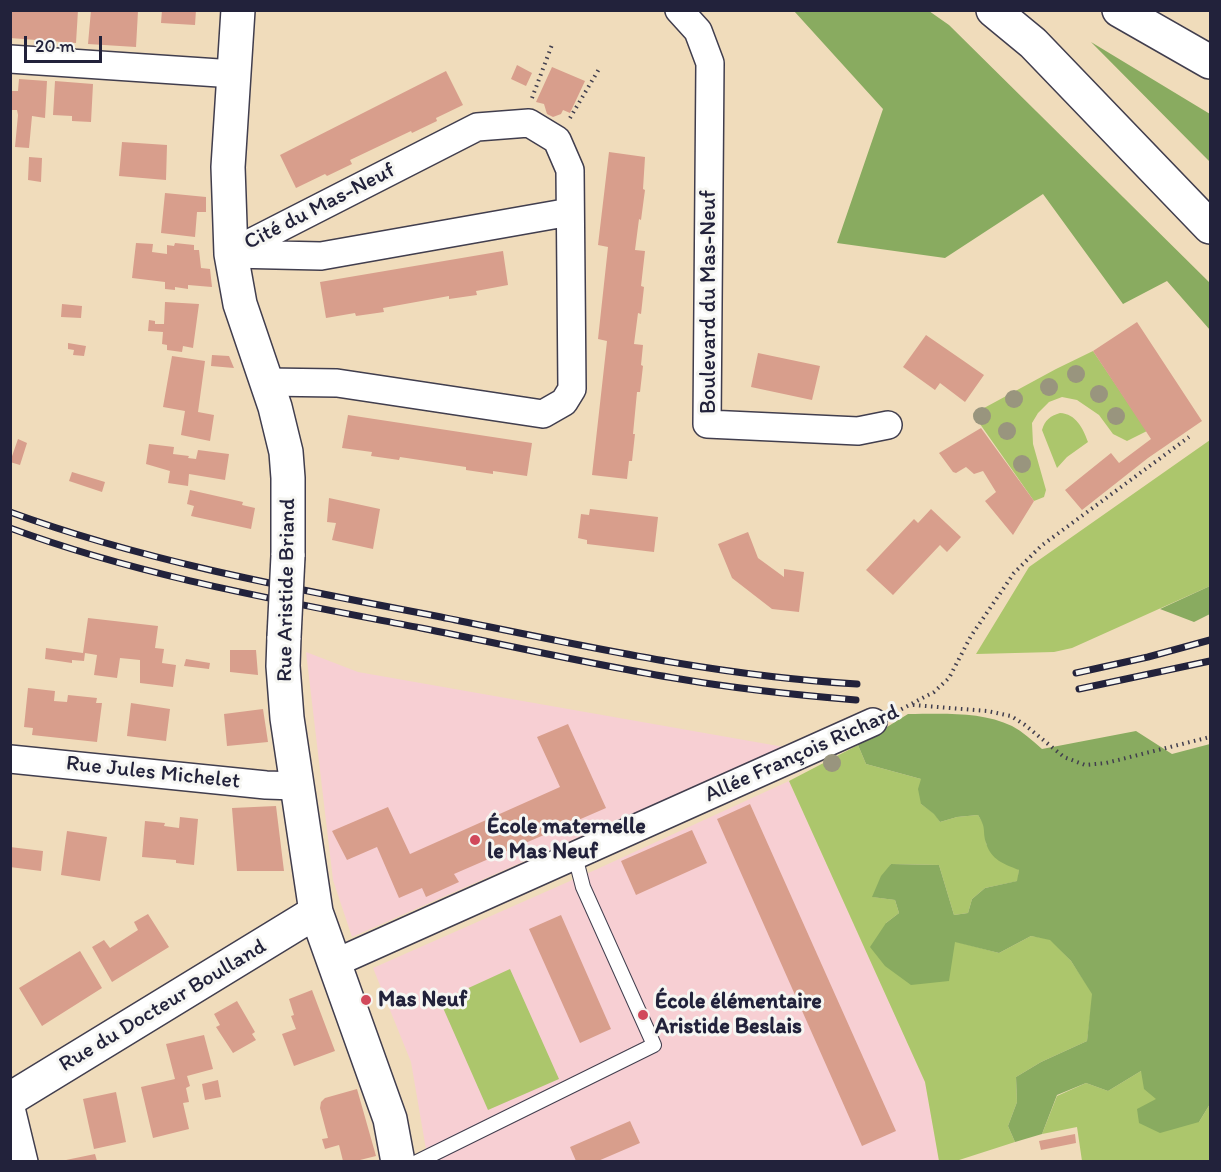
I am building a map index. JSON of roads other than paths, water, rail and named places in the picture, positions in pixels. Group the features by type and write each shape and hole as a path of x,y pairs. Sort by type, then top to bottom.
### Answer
{"main road":[{"name":"Rue Aristide Briand","path":"238,10 228,167 231,254 240,304 275,407 286,452 288,556 284,638 285,692 296,786 316,912 390,1119 398,1161"},
{"path":"993,10 1033,43 1210,227"},
{"path":"1119,10 1210,62"},
{"name":"Rue du Docteur Boulland","path":"10,1099 316,912"}],"street":[{"name":"Boulevard du Mas-Neuf","path":"679,10 698,31 710,63 707,424 858,431 888,425"},
{"path":"10,59 234,74"},
{"name":"Cité du Mas-Neuf","path":"529,123 557,140 570,170 570,212 321,256 231,254 477,127 529,123"},
{"path":"266,382 337,383 543,414 564,402 572,389 570,212"},
{"name":"Allée François Richard","path":"335,963 873,722"},
{"name":"Rue Jules Michelet","path":"10,759 266,785 296,786"},
{"path":"10,1104 24,1161"}],"lane":[{"path":"417,1161 654,1045 583,887 575,856"}],"railway":[{"path":"10,512 116,546 278,585 700,667 857,684"},
{"path":"10,528 162,574 265,597 702,683 856,700"},
{"path":"1076,673 1210,640"},
{"path":"1079,689 1210,661"}],"place":[{"name":"École maternelle le Mas Neuf","path":"475,840"},
{"name":"Mas Neuf","path":"366,1000"},
{"name":"École élémentaire Aristide Beslais","path":"643,1015"}]}
